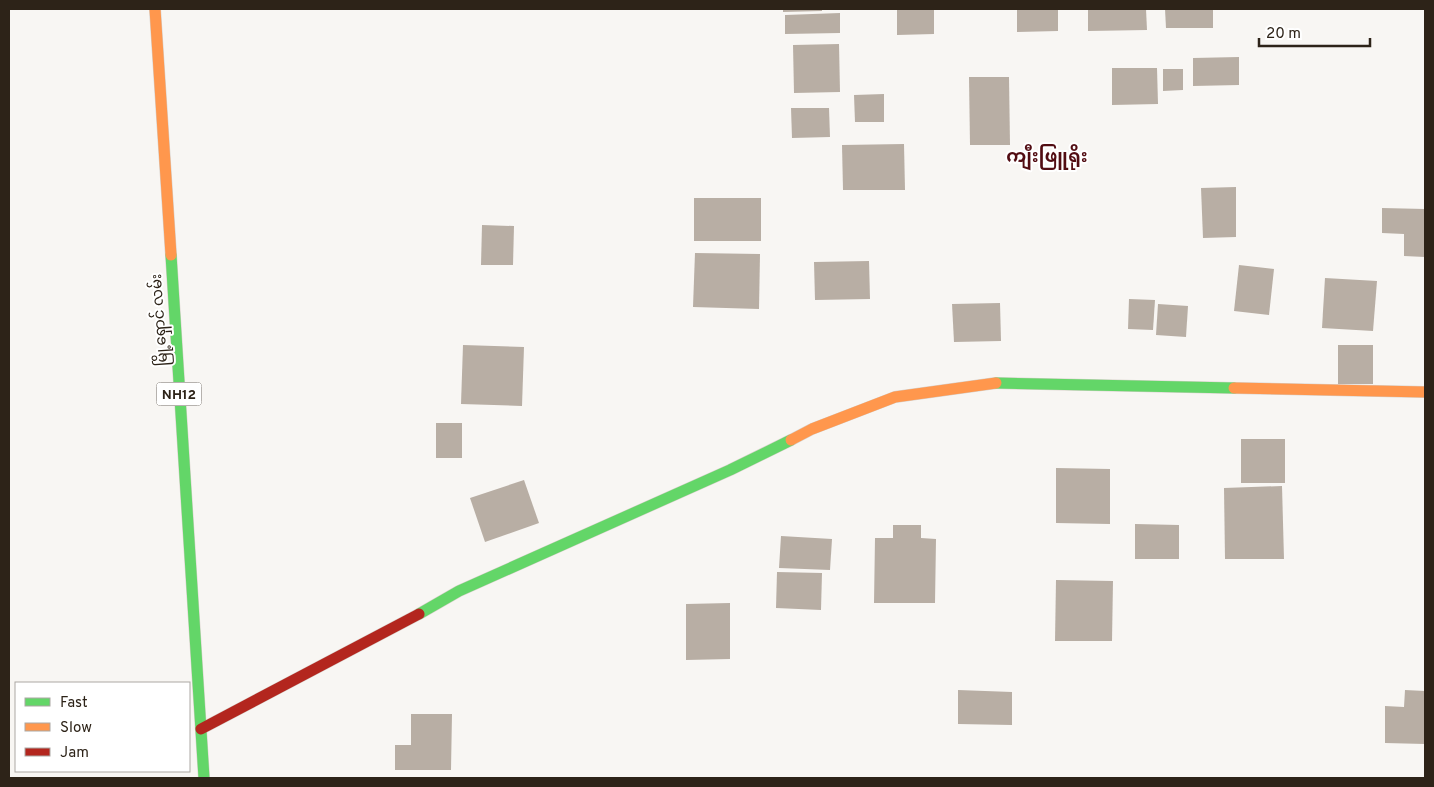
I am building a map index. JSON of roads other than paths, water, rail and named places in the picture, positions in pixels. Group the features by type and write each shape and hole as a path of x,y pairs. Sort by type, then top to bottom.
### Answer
{"main road":[{"name":"မြို့ရှောင် လမ်း","path":"155,9 204,778"},
{"path":"200,729 398,626 459,591 730,470 812,429 895,397 990,383 1425,392"}],"district":[{"name":"ကျီးဖြူရိုး","path":"1047,156"}]}
